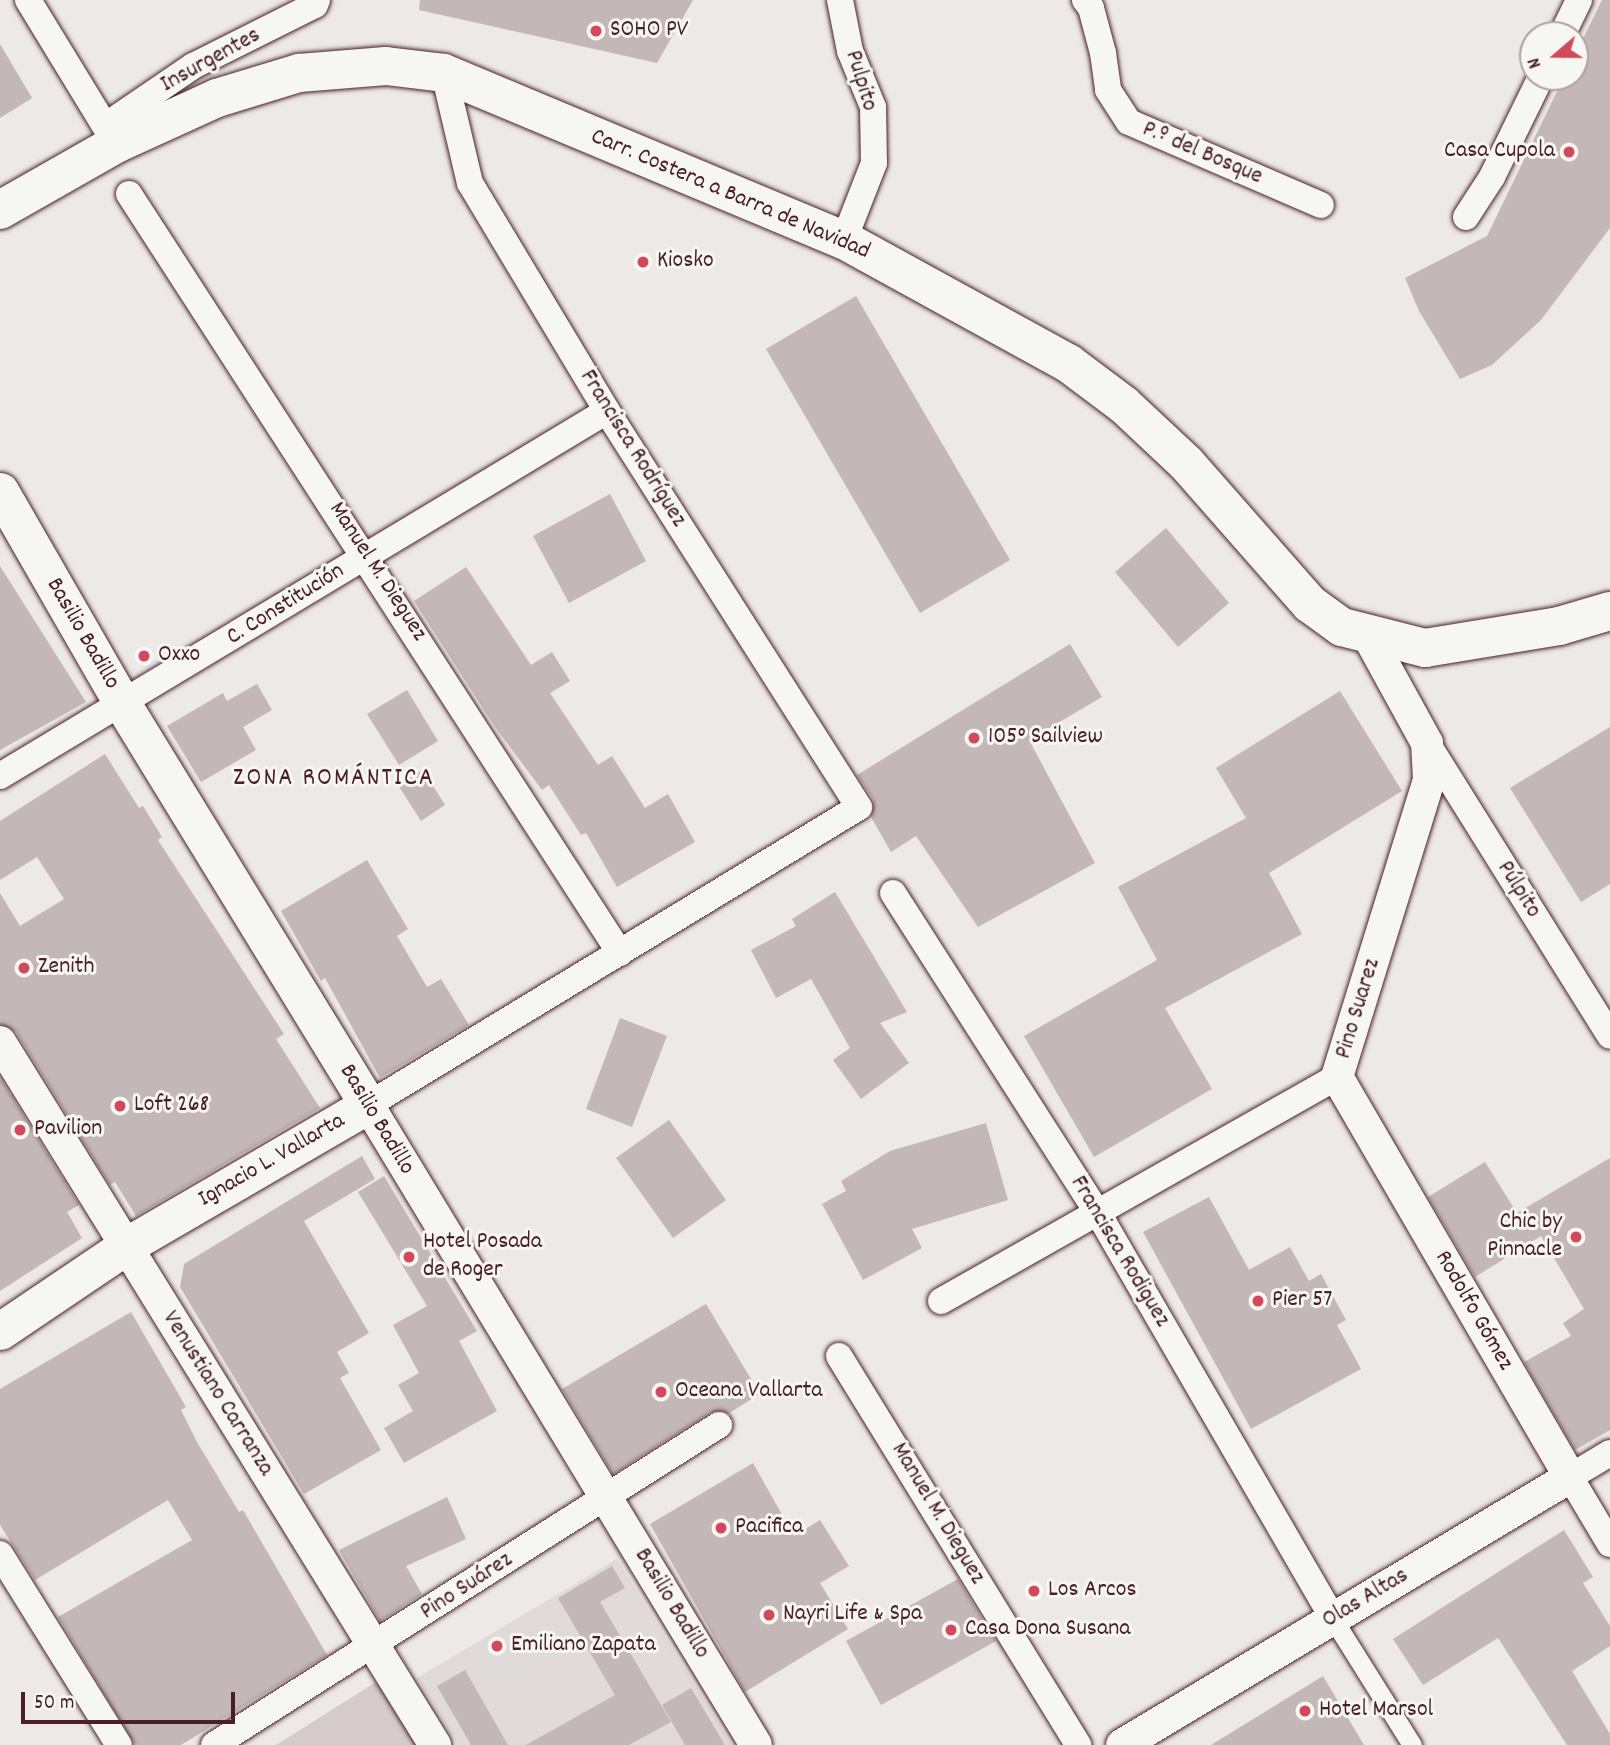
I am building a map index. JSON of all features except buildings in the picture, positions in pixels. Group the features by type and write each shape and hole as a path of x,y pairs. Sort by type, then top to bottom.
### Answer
{"main road":[{"name":"Carr. Costera a Barra de Navidad","path":"0,210 111,135 217,98 299,73 386,66 443,73 844,240 1006,325 1077,370 1124,405 1186,463 1310,604 1342,627 1425,648 1559,626 1610,611"},
{"name":"Basilio Badillo","path":"0,491 124,705 368,1105"},
{"name":"Ignacio L. Vallarta","path":"0,1331 127,1246 368,1105"}],"street":[{"path":"29,0 111,135"},
{"name":"Insurgentes","path":"111,135 193,66 316,5 317,0"},
{"name":"Pulpito","path":"840,0 850,51 873,107 874,163 844,240"},
{"name":"P.º del Bosque","path":"1085,0 1091,8 1103,53 1108,90 1129,122 1321,205"},
{"path":"1569,21 1579,0"},
{"name":"Francisca Rodríguez","path":"443,73 470,183 607,411 859,807"},
{"path":"1466,217 1492,177 1534,91"},
{"name":"Manuel M. Dieguez","path":"129,194 367,555 620,953"},
{"name":"C. Constitución","path":"0,776 124,705 607,411"},
{"name":"Pino Suarez","path":"941,1301 1337,1077 1429,780 1427,743 1367,634"},
{"name":"Púlpito","path":"1427,743 1610,1036"},
{"name":"Ignacio L. Vallarta","path":"368,1105 859,807"},
{"name":"Francisca Rodiguez","path":"893,893 1098,1213 1333,1619"},
{"name":"Venustiano Carranza","path":"0,1042 435,1745"},
{"name":"Rodolfo Gómez","path":"1337,1077 1610,1544"},
{"name":"Basilio Badillo","path":"368,1105 756,1745"},
{"name":"Manuel M. Dieguez","path":"839,1356 1078,1745"},
{"name":"Pino Suárez","path":"214,1745 373,1648 719,1425"},
{"name":"Olas Altas","path":"1122,1745 1610,1453"},
{"path":"0,1554 119,1745"},
{"path":"1333,1619 1412,1745"}],"shaded area":[{"path":"617,1559 732,1745 458,1745 417,1678"},
{"path":"376,1682 416,1745 276,1745"}],"place":[{"name":"SOHO PV","path":"596,31"},
{"name":"Casa Cupola","path":"1569,152"},
{"name":"Kiosko","path":"643,262"},
{"name":"Oxxo","path":"144,656"},
{"name":"105° Sailview","path":"974,738"},
{"name":"Zenith","path":"24,968"},
{"name":"Loft 268","path":"120,1106"},
{"name":"Pavilion","path":"20,1130"},
{"name":"Chic by Pinnacle","path":"1576,1237"},
{"name":"Hotel Posada de Roger","path":"409,1257"},
{"name":"Pier 57","path":"1258,1301"},
{"name":"Oceana Vallarta","path":"661,1392"},
{"name":"Pacifica","path":"721,1528"},
{"name":"Los Arcos","path":"1034,1591"},
{"name":"Nayri Life & Spa","path":"769,1615"},
{"name":"Casa Dona Susana","path":"951,1630"},
{"name":"Emiliano Zapata","path":"497,1646"},
{"name":"Hotel Marsol","path":"1305,1711"}],"district":[{"name":"ZONA ROMÁNTICA","path":"334,779"}]}
